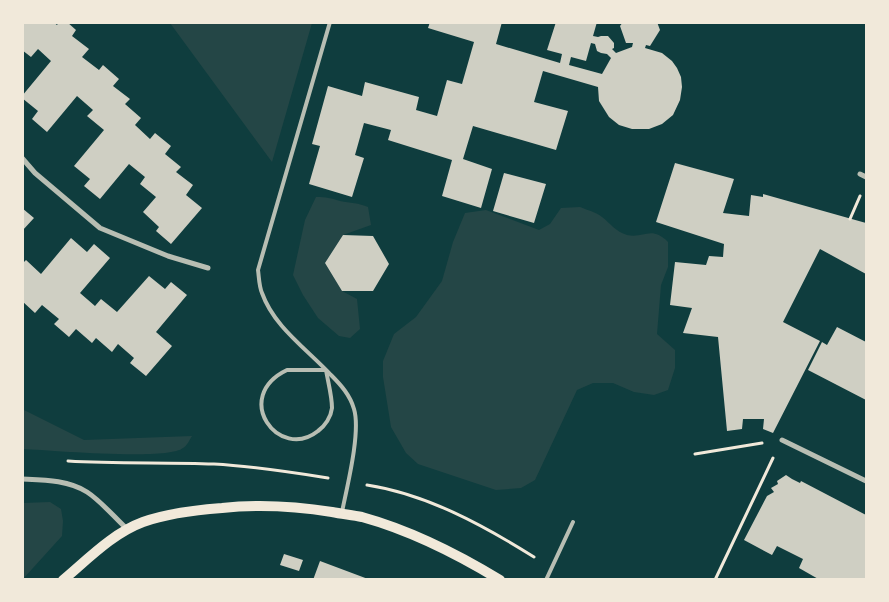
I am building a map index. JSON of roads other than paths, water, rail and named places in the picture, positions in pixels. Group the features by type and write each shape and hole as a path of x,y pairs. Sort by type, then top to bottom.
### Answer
{"main road":[{"path":"63,580 127,529 144,522 195,510 255,505 294,506 361,517 465,558 500,580"}],"street":[{"path":"22,158 35,173 100,228 168,256 208,268"},
{"path":"860,174 866,177"},
{"path":"782,440 866,481"},
{"path":"22,479 60,482 87,492 127,529"}],"lane":[{"path":"330,22 258,270 261,292 269,309 283,327 347,392 355,410 352,464 341,514"},
{"path":"287,370 326,370 332,409 328,420 320,430 310,437 299,439 286,438 275,432 262,414 263,392 268,382 277,374 287,370"},
{"path":"546,580 573,522"}]}
